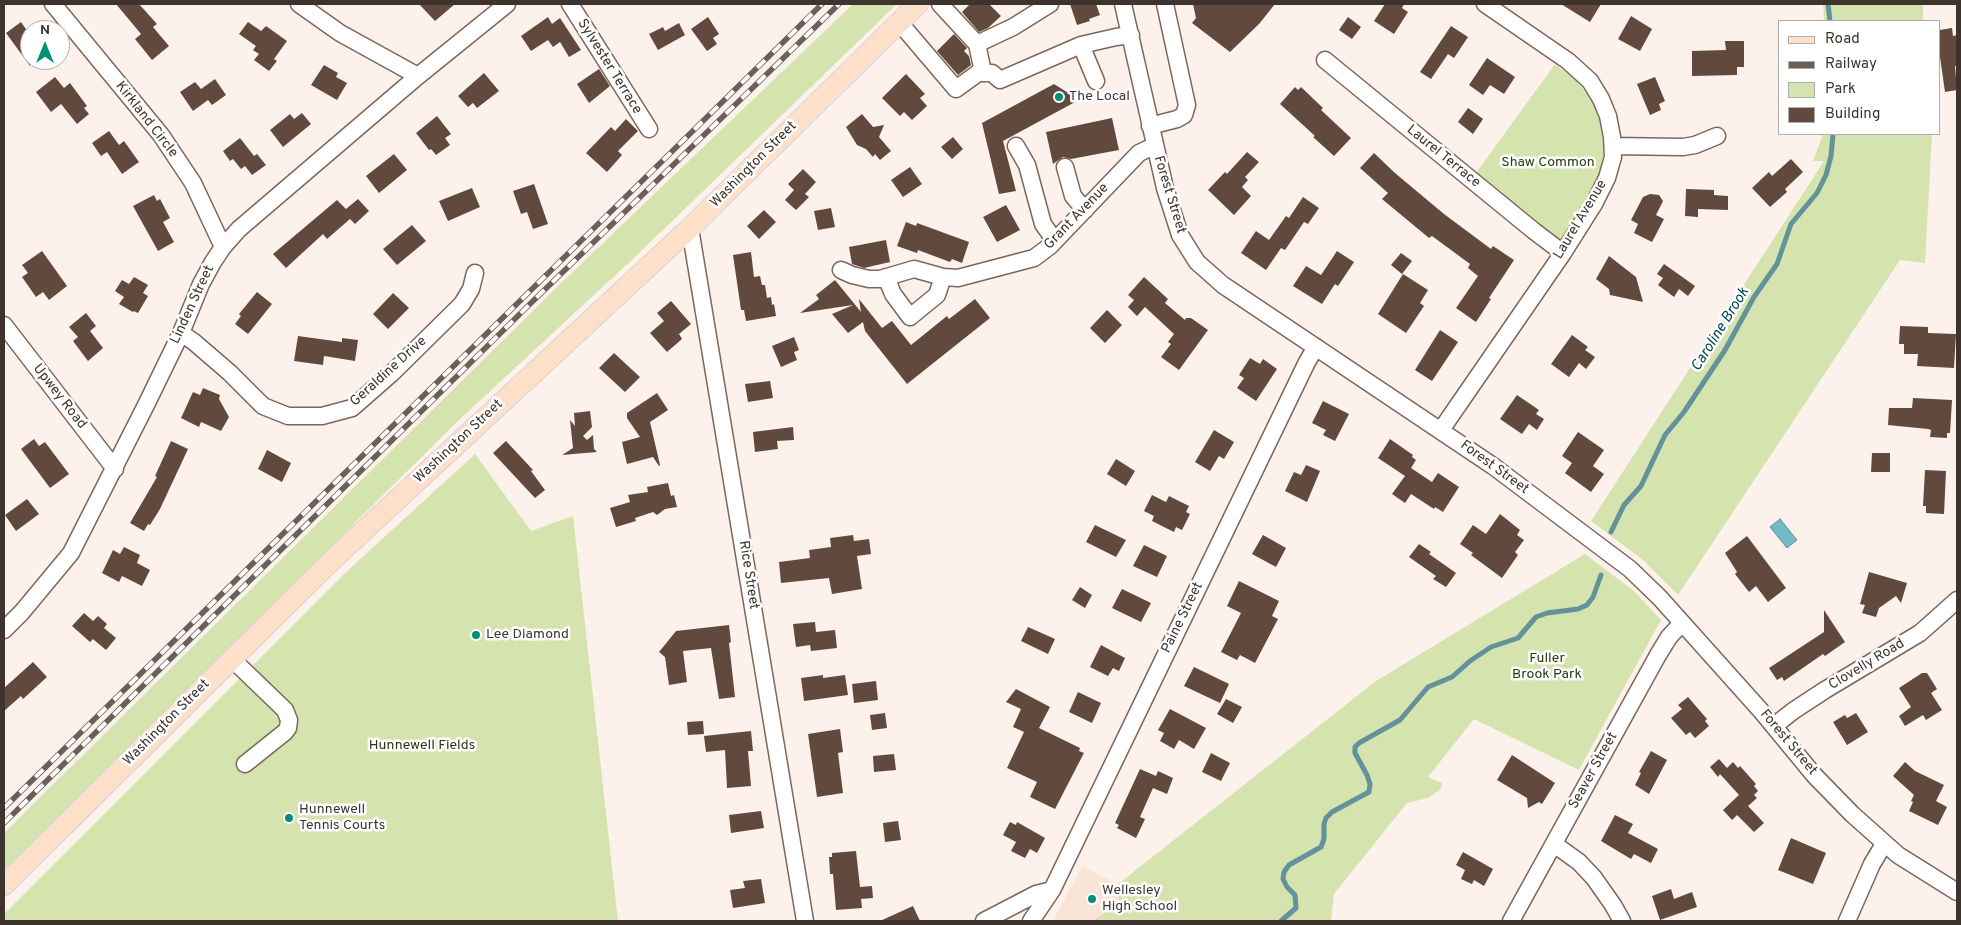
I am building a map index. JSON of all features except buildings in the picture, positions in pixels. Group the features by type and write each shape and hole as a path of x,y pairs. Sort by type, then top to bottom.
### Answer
{"main road":[{"name":"Washington Street","path":"4,885 344,549 690,228 918,4"}],"street":[{"name":"Kirkland Circle","path":"53,4 161,135 193,183 223,247"},
{"path":"299,4 340,33 418,76"},
{"name":"Sylvester Terrace","path":"570,4 649,129"},
{"path":"940,4 977,44 983,72"},
{"path":"977,44 1014,27 1050,4"},
{"name":"Forest Street","path":"1123,4 1154,146 1176,225 1185,245 1197,262 1223,285 1441,430 1616,558 1640,578 1774,726 1825,786 1884,844 1957,892"},
{"path":"1150,126 1177,119 1184,115 1187,105 1165,4"},
{"name":"Laurel Avenue","path":"1441,430 1563,253 1602,188 1611,167 1613,146 1611,127 1605,107 1590,81 1568,61 1485,4"},
{"name":"Linden Street","path":"5,628 71,553 115,469 180,333 201,284 223,247 239,228 502,5"},
{"path":"899,22 956,89 974,75 983,72 992,73 1000,80 1081,45 1131,35"},
{"path":"1081,45 1096,81"},
{"name":"Laurel Terrace","path":"1325,60 1563,253"},
{"path":"1613,146 1683,147 1695,145 1717,136"},
{"path":"1016,146 1027,166 1043,224 1054,241"},
{"name":"Grant Avenue","path":"842,270 863,279 874,280 914,268 943,277 965,277 1034,258 1085,210 1139,153 1154,146"},
{"path":"1065,167 1073,196 1085,210"},
{"name":"Rice Street","path":"690,228 805,921"},
{"name":"Geraldine Drive","path":"180,333 194,342 230,373 263,406 288,416 322,416 352,408 392,373 462,304 472,289 475,273"},
{"path":"886,277 893,294 910,317 937,295 943,277"},
{"name":"Upwey Road","path":"4,325 115,469"},
{"name":"Paine Street","path":"1031,921 1052,890 1307,362 1316,347"},
{"name":"Clovelly Road","path":"1774,726 1825,690 1905,643 1931,624 1957,600"},
{"name":"Seaver Street","path":"1511,921 1658,655 1669,637 1682,623"},
{"path":"232,659 283,708 290,720 285,732 245,764"},
{"path":"1554,844 1587,870 1607,895 1622,921"},
{"path":"1847,921 1876,856 1884,844"},
{"path":"984,921 1036,894 1052,890"}],"shaded area":[{"name":"Wellesley High School","path":"1082,866 1118,884 1121,921 1053,921"}],"green space":[{"path":"853,4 897,4 636,256 459,420 4,870 4,833 557,287"},
{"path":"1823,4 1923,4 1923,20 1824,20"},
{"name":"Shaw Common","path":"1555,64 1577,81 1593,103 1599,119 1604,147 1602,165 1595,185 1561,241 1476,173"},
{"path":"1823,135 1932,135 1925,263 1900,260 1678,595 1643,560 1591,521 1824,161 1813,161"},
{"name":"Hunnewell Fields","path":"475,454 531,531 573,516 618,921 4,921 4,914 344,574"},
{"name":"Fuller Brook Park","path":"1585,554 1634,591 1661,620 1579,770 1474,719 1428,777 1442,783 1441,789 1428,798 1407,803 1334,894 1331,921 1093,921 1119,903 1118,884 1376,681"}],"water":[{"path":"1780,519 1797,540 1787,548 1770,527"}],"waterway":[{"name":"Caroline Brook","path":"1828,4 1830,20"},
{"name":"Caroline Brook","path":"1611,532 1624,505 1641,486 1665,435 1684,412 1725,350 1754,297 1777,264 1791,224 1817,193 1826,175 1831,156 1833,135"},
{"name":"Caroline Brook","path":"1281,921 1296,908 1295,895 1287,887 1283,879 1284,872 1289,865 1321,847 1324,839 1324,824 1326,818 1332,812 1369,792 1370,784 1355,753 1355,747 1400,720 1428,687 1452,677 1470,661 1491,647 1518,638 1536,617 1547,613 1578,609 1587,605 1593,597 1601,575"}],"railway":[{"path":"4,808 822,4"},
{"path":"4,823 532,302 839,4"}],"place":[{"name":"The Local","path":"1059,97"},
{"name":"Lee Diamond","path":"476,635"},
{"name":"Hunnewell Tennis Courts","path":"289,818"},
{"name":"Wellesley High School","path":"1092,899"}]}
